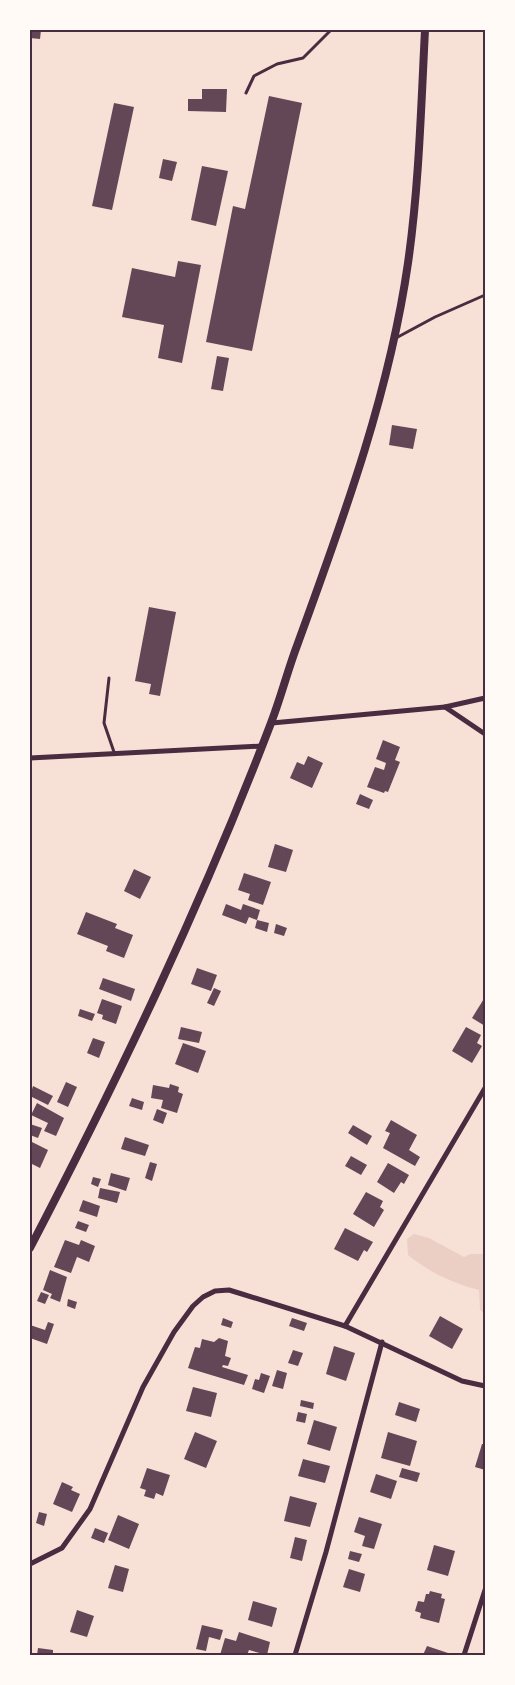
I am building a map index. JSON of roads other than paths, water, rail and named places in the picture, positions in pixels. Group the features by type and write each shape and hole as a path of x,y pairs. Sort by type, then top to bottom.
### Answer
{"street":[{"path":"30,1248 142,1027 185,933 272,723 296,647 337,540 363,463 393,340 408,265 415,200 425,30"},
{"path":"272,723 445,708 485,698"},
{"path":"445,708 485,734"},
{"path":"30,758 114,752 262,746"},
{"path":"345,1326 485,1088"},
{"path":"30,1564 62,1548 90,1509 143,1387 174,1332 203,1297 215,1291 229,1290 345,1326 462,1381 485,1386"},
{"path":"295,1655 326,1552 382,1342"},
{"path":"464,1655 485,1590"}],"lane":[{"path":"246,93 254,76 277,64 303,58 331,30"},
{"path":"393,340 435,317 485,295"},
{"path":"109,678 104,723 114,752"}]}
